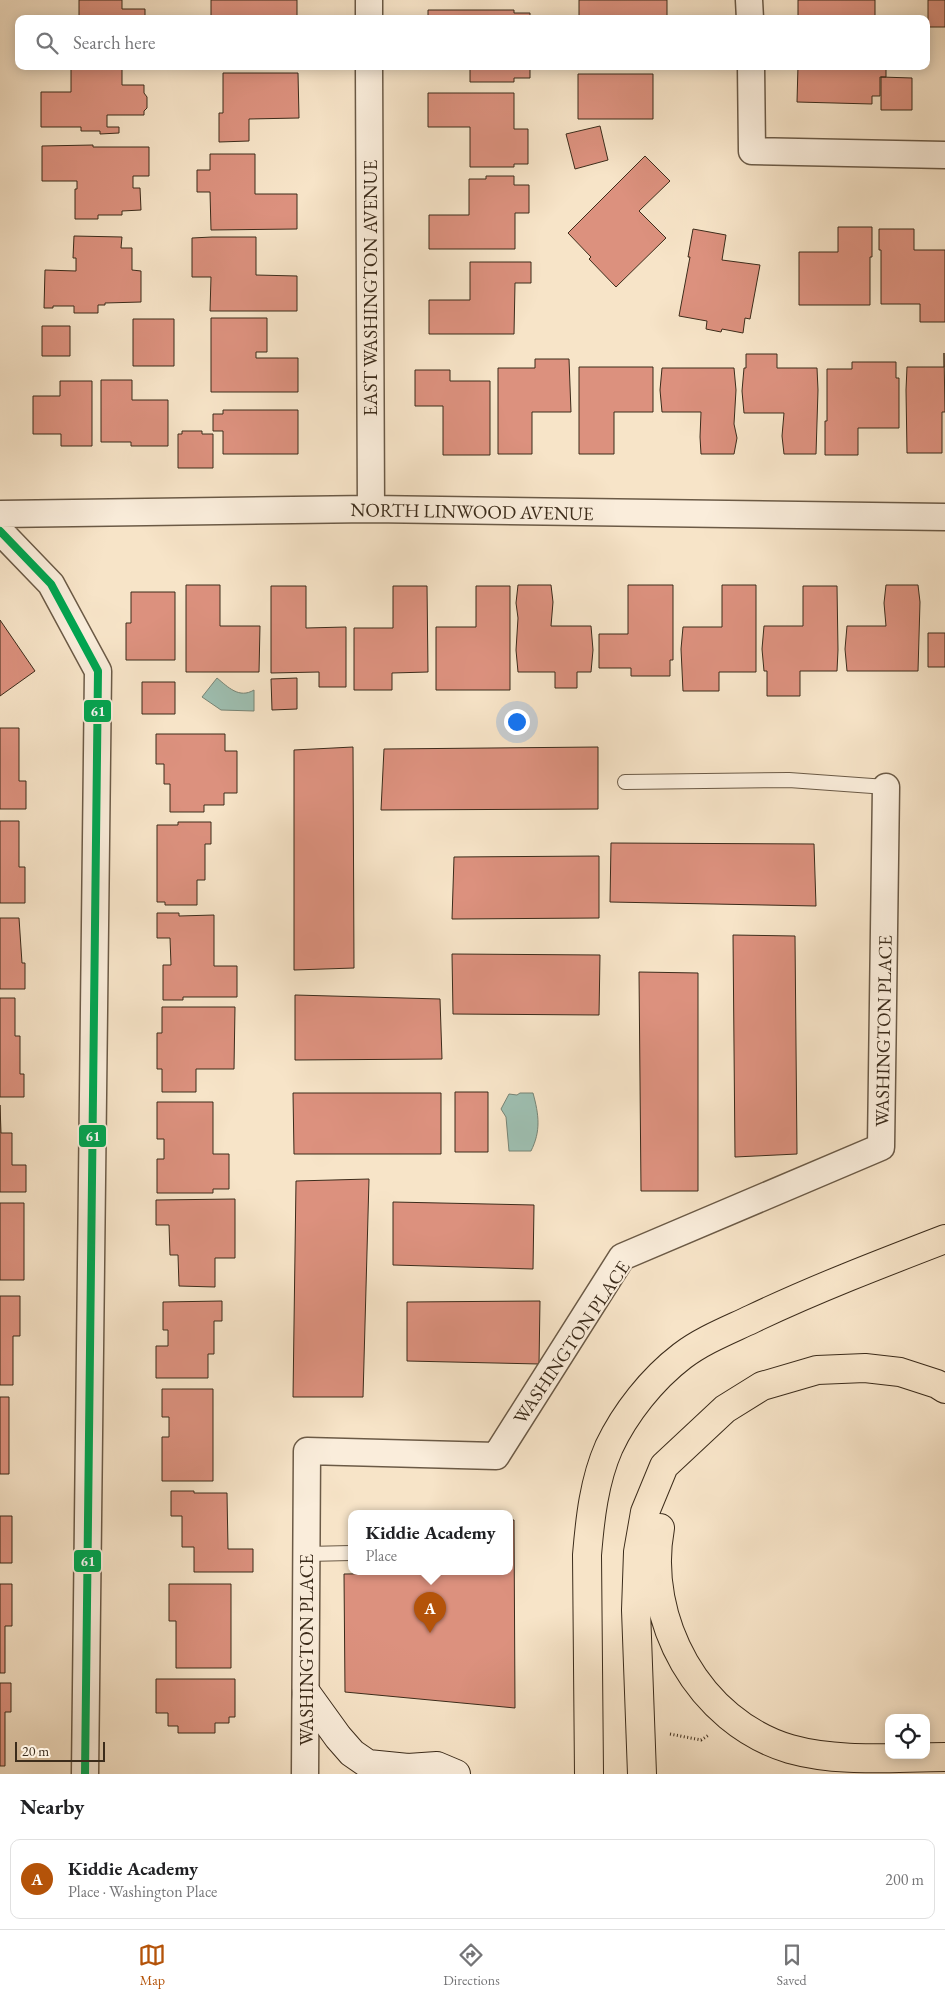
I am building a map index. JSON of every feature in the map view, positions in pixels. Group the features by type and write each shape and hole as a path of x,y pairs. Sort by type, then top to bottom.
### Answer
{"highway":[{"path":"589,1774 586,1554 597,1485 609,1448 625,1418 661,1375 682,1356 705,1341 807,1292 945,1239"},
{"path":"642,1774 636,1610 638,1552 645,1512 664,1466 725,1409 762,1386 817,1370 865,1368 900,1372 937,1384 945,1389"},
{"path":"694,1440 663,1512 657,1546 657,1579 663,1611 679,1655 705,1694 741,1727 790,1748 834,1758 945,1757"}],"main road":[{"path":"306,1694 352,1753 368,1764 408,1768 437,1766 456,1774"}],"street":[{"path":"369,0 369,15"},
{"path":"750,0 750,15"},
{"name":"EAST WASHINGTON AVENUE","path":"370,70 371,509"},
{"path":"751,70 752,151 945,155"},
{"name":"NORTH LINWOOD AVENUE","path":"0,514 371,509 945,517"},
{"path":"0,531 51,584 98,671 85,1774"},
{"name":"WASHINGTON PLACE","path":"305,1774 306,1451 496,1456 622,1258 881,1146 886,787"}],"lane":[{"path":"625,782 790,780 886,787"},
{"path":"306,1554 348,1553"}],"path":[{"path":"662,1732 702,1740 713,1732"}],"shaded area":[{"path":"217,678 239,693 254,690 254,711 221,710 202,697"},
{"path":"520,1093 533,1093 538,1116 538,1130 531,1151 509,1151 506,1117 501,1109 509,1094 517,1095"}],"building":[{"path":"79,0 122,0 122,9 145,9 145,15 79,15"},
{"path":"211,0 297,0 297,15 211,15"},
{"path":"579,0 667,0 667,15 579,15"},
{"path":"798,0 875,0 875,15 798,15"},
{"path":"928,0 945,0 945,27 930,27 930,15 928,15"},
{"path":"428,10 514,10 514,13 530,13 530,15 428,15"},
{"path":"71,70 122,70 122,85 144,85 147,108 144,111 144,115 107,115 107,127 119,127 119,133 100,134 100,131 81,131 81,127 41,127 41,92 71,92"},
{"path":"470,70 530,70 530,78 514,78 514,82 470,82"},
{"path":"798,70 886,70 886,77 880,77 880,96 872,96 872,104 797,102"},
{"path":"223,73 298,73 299,118 249,119 249,141 219,142 219,113 223,113"},
{"path":"578,74 653,74 653,119 578,119"},
{"path":"881,77 912,78 912,110 881,110"},
{"path":"428,93 514,93 514,129 528,129 528,164 514,164 514,167 470,167 470,127 428,127"},
{"path":"600,126 608,160 575,169 566,134"},
{"path":"93,145 93,147 149,147 149,176 133,176 133,188 140,188 141,210 122,211 122,215 98,215 98,219 75,219 75,189 77,189 77,181 42,181 42,146"},
{"path":"210,154 255,154 255,194 297,194 297,229 211,230 210,192 197,192 197,170 210,170"},
{"path":"645,156 670,181 639,211 666,238 616,287 589,259 591,257 568,233"},
{"path":"486,176 514,176 514,185 529,185 529,213 515,213 515,249 429,249 429,215 469,215 469,179 486,179"},
{"path":"838,227 872,227 870,305 799,305 799,252 838,252"},
{"path":"693,229 726,235 722,260 760,265 750,319 745,318 743,333 722,329 721,332 706,329 707,321 679,316"},
{"path":"879,229 914,229 914,250 945,250 945,322 920,322 920,304 881,304"},
{"path":"74,236 122,237 121,248 132,248 132,270 141,271 141,302 105,303 105,305 98,305 98,313 74,313 74,306 44,308 45,270 76,271 76,258 73,258"},
{"path":"256,237 256,275 297,276 297,311 210,311 211,277 192,277 192,238"},
{"path":"470,262 531,262 531,283 515,283 514,334 429,334 429,300 470,300"},
{"path":"211,318 267,318 267,352 256,352 256,358 298,358 298,392 211,392"},
{"path":"133,319 174,319 174,366 133,366"},
{"path":"42,326 70,326 70,356 42,356"},
{"path":"944,353 945,412 942,412 942,453 907,453 907,367 944,367"},
{"path":"746,354 777,354 777,368 817,368 816,454 784,454 782,436 784,413 744,413 742,391 744,368 746,368"},
{"path":"535,359 569,359 571,412 532,412 532,454 498,454 498,368 535,368"},
{"path":"852,362 896,362 896,378 899,378 899,428 858,428 858,455 825,455 827,369 852,369"},
{"path":"579,367 653,367 653,412 614,412 614,454 579,454"},
{"path":"662,368 734,368 736,390 734,424 737,438 734,454 701,454 701,412 662,412 660,390"},
{"path":"415,370 450,370 450,381 490,381 490,455 443,455 443,406 415,406"},
{"path":"101,380 132,380 132,400 168,400 168,446 131,446 131,442 101,442"},
{"path":"60,381 92,381 92,446 61,446 61,434 33,434 33,396 60,396"},
{"path":"223,410 298,410 298,454 223,454 223,431 213,431 213,414 223,414"},
{"path":"182,431 202,431 202,434 213,434 213,468 178,468 178,434 182,434"},
{"path":"186,585 220,585 220,626 260,626 259,672 186,672"},
{"path":"518,585 551,585 553,602 551,626 591,626 593,650 591,672 577,672 577,688 555,688 555,672 518,672 516,650 518,618 516,603"},
{"path":"628,585 673,585 673,660 670,660 670,676 631,676 631,668 599,668 599,634 628,634"},
{"path":"722,585 756,585 756,672 719,672 719,691 683,691 681,649 683,627 722,627"},
{"path":"886,585 918,585 920,602 918,671 847,671 845,649 847,626 886,626 884,603"},
{"path":"271,586 306,586 306,628 346,627 346,687 319,687 319,672 271,673"},
{"path":"393,586 427,586 428,672 392,673 392,690 354,690 354,628 393,628"},
{"path":"476,586 510,586 510,690 436,690 436,627 476,627"},
{"path":"803,586 837,586 837,671 800,671 800,696 767,696 767,671 764,671 762,649 764,626 803,626"},
{"path":"131,592 175,592 175,660 126,660 126,623 131,623"},
{"path":"0,620 35,671 0,696"},
{"path":"928,633 945,633 945,667 928,667"},
{"path":"297,678 297,709 272,710 271,679"},
{"path":"142,682 175,682 175,714 142,714"},
{"path":"0,728 19,728 19,781 26,781 26,809 0,809"},
{"path":"156,734 225,734 225,751 237,751 237,793 224,793 224,805 204,805 204,812 170,812 170,784 164,784 164,764 156,764"},
{"path":"353,747 354,968 294,970 294,750"},
{"path":"598,747 598,809 381,810 384,749"},
{"path":"0,821 19,821 19,867 25,867 25,903 0,903"},
{"path":"178,822 211,822 211,844 205,844 205,880 197,880 197,905 165,905 165,902 157,902 157,825 178,825"},
{"path":"611,843 814,844 816,906 610,902"},
{"path":"599,856 599,918 452,919 454,857"},
{"path":"157,913 179,913 179,916 214,915 214,966 237,966 237,997 183,997 183,1000 163,1000 163,965 171,965 170,938 157,938"},
{"path":"0,918 19,918 22,963 25,963 25,989 0,989"},
{"path":"733,935 795,936 797,1154 735,1157"},
{"path":"452,954 600,955 599,1015 453,1014"},
{"path":"639,972 698,973 698,1191 641,1191"},
{"path":"295,995 440,999 442,1059 295,1060"},
{"path":"0,998 15,998 15,1036 20,1036 20,1074 24,1074 24,1097 0,1097"},
{"path":"162,1007 235,1007 234,1069 196,1069 196,1092 162,1092 162,1069 157,1069 157,1033 162,1033"},
{"path":"455,1092 488,1092 488,1152 455,1152"},
{"path":"293,1093 441,1093 441,1154 294,1154"},
{"path":"157,1102 213,1102 213,1154 229,1154 229,1189 213,1189 213,1193 157,1193 157,1159 164,1159 164,1139 157,1139"},
{"path":"0,1105 1,1133 12,1133 12,1165 26,1165 26,1192 0,1192"},
{"path":"369,1179 363,1397 293,1397 296,1181"},
{"path":"235,1199 235,1258 215,1258 215,1287 179,1286 178,1255 170,1255 169,1225 156,1225 156,1200"},
{"path":"393,1202 534,1205 533,1269 393,1265"},
{"path":"0,1203 24,1203 24,1280 0,1280"},
{"path":"0,1296 20,1296 20,1336 13,1336 13,1385 0,1385"},
{"path":"222,1301 222,1321 214,1321 214,1354 208,1354 208,1378 156,1378 156,1346 168,1346 168,1330 163,1330 163,1302"},
{"path":"540,1301 539,1364 407,1361 407,1302"},
{"path":"162,1389 213,1389 213,1481 162,1481 162,1437 169,1437 169,1417 162,1417"},
{"path":"0,1397 9,1397 9,1474 0,1474"},
{"path":"171,1491 227,1493 228,1549 253,1549 253,1572 194,1572 194,1547 182,1547 182,1516 171,1516"},
{"path":"0,1516 12,1516 12,1563 0,1563"},
{"path":"514,1520 515,1708 345,1692 344,1574 513,1575"},
{"path":"0,1584 12,1584 12,1626 5,1626 5,1673 0,1673"},
{"path":"169,1584 231,1584 231,1668 176,1668 176,1621 169,1621"},
{"path":"156,1679 235,1679 235,1717 229,1717 229,1723 215,1723 215,1733 178,1733 178,1726 168,1726 168,1713 156,1713"},
{"path":"0,1683 11,1683 11,1712 5,1712 5,1766 0,1766"}],"transit line":[{"name":"61","path":"0,531 51,584 98,671 85,1774"}],"place":[{"name":"Kiddie Academy","path":"430,1633"}]}
